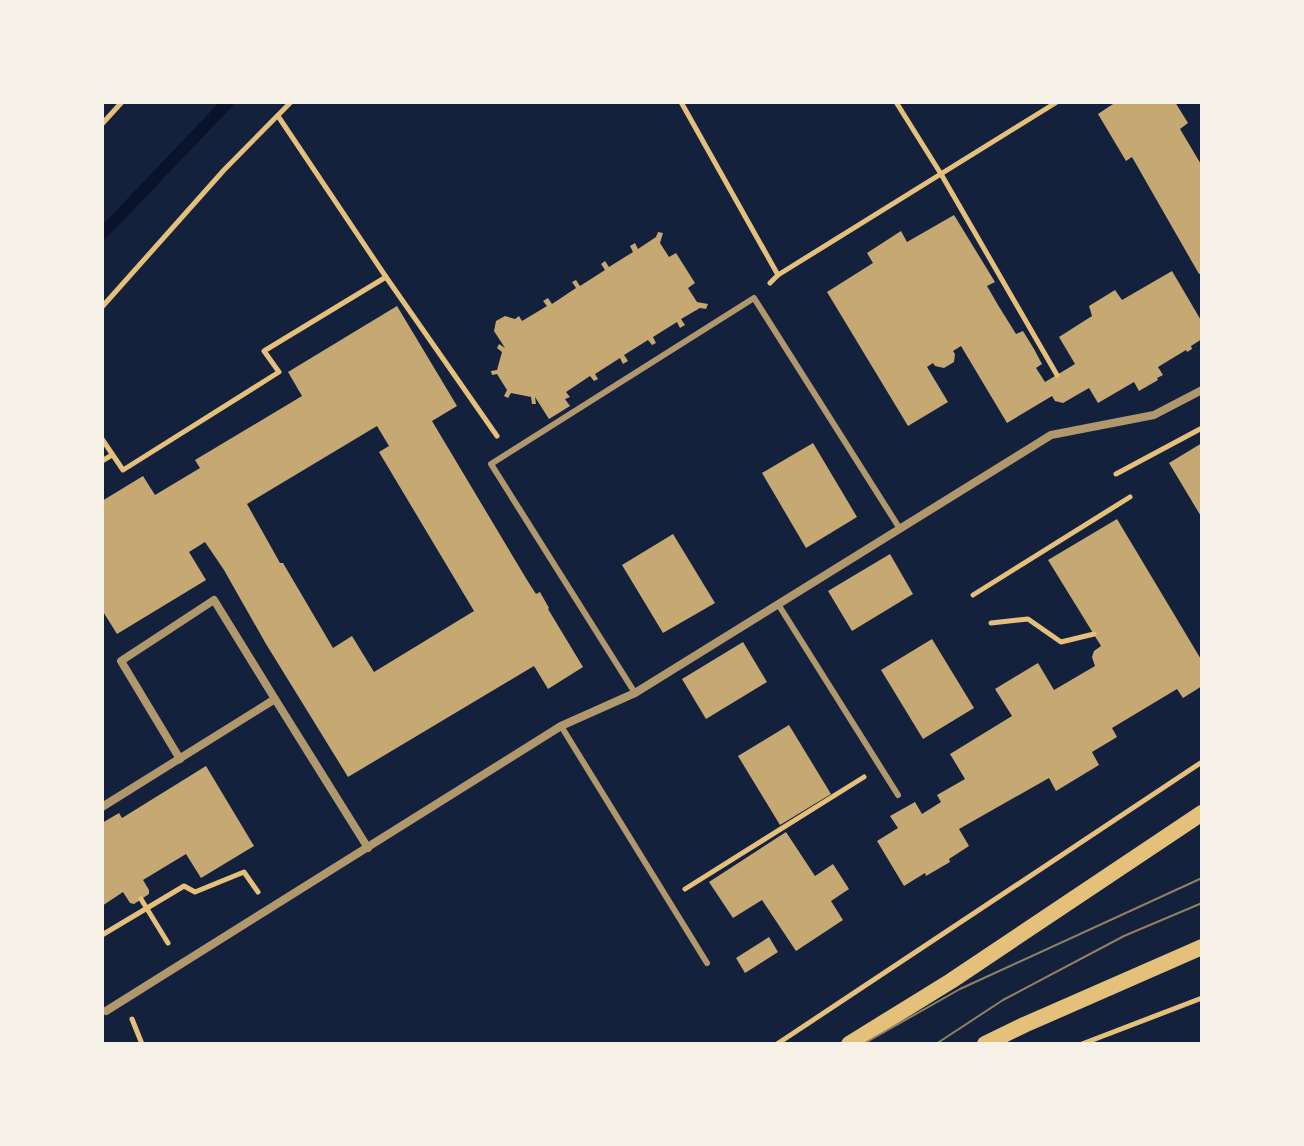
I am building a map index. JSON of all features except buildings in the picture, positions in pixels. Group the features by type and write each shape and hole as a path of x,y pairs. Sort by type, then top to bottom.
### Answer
{"main road":[{"path":"849,1044 951,981 1202,813"},
{"path":"985,1044 1202,947"}],"street":[{"path":"106,1011 561,726 635,693 1051,435 1154,415 1202,390"},
{"path":"180,759 121,661 214,600 368,848"},
{"path":"102,807 275,699"}],"lane":[{"path":"635,693 491,464 754,298 900,529"},
{"path":"778,604 898,795"},
{"path":"561,726 707,963"}],"path":[{"path":"102,124 122,102"},
{"path":"102,307 224,170 291,102"},
{"path":"681,102 778,275"},
{"path":"896,102 1057,375"},
{"path":"754,298 778,275 1057,102"},
{"path":"278,116 509,453"},
{"path":"102,439 123,470 279,372 264,351 386,277"},
{"path":"1116,474 1202,428"},
{"path":"102,461 112,455"},
{"path":"973,595 1130,497"},
{"path":"991,623 1028,619 1061,642 1094,634"},
{"path":"777,1044 1202,762"},
{"path":"668,900 880,767"},
{"path":"102,935 184,886 195,892 244,872 269,909"},
{"path":"141,899 181,964"},
{"path":"1082,1044 1202,998"}],"waterway":[{"path":"102,234 228,102"}],"tram line":[{"path":"863,1044 960,989 1202,878"},
{"path":"936,1044 1003,1000 1124,936 1202,903"}]}
